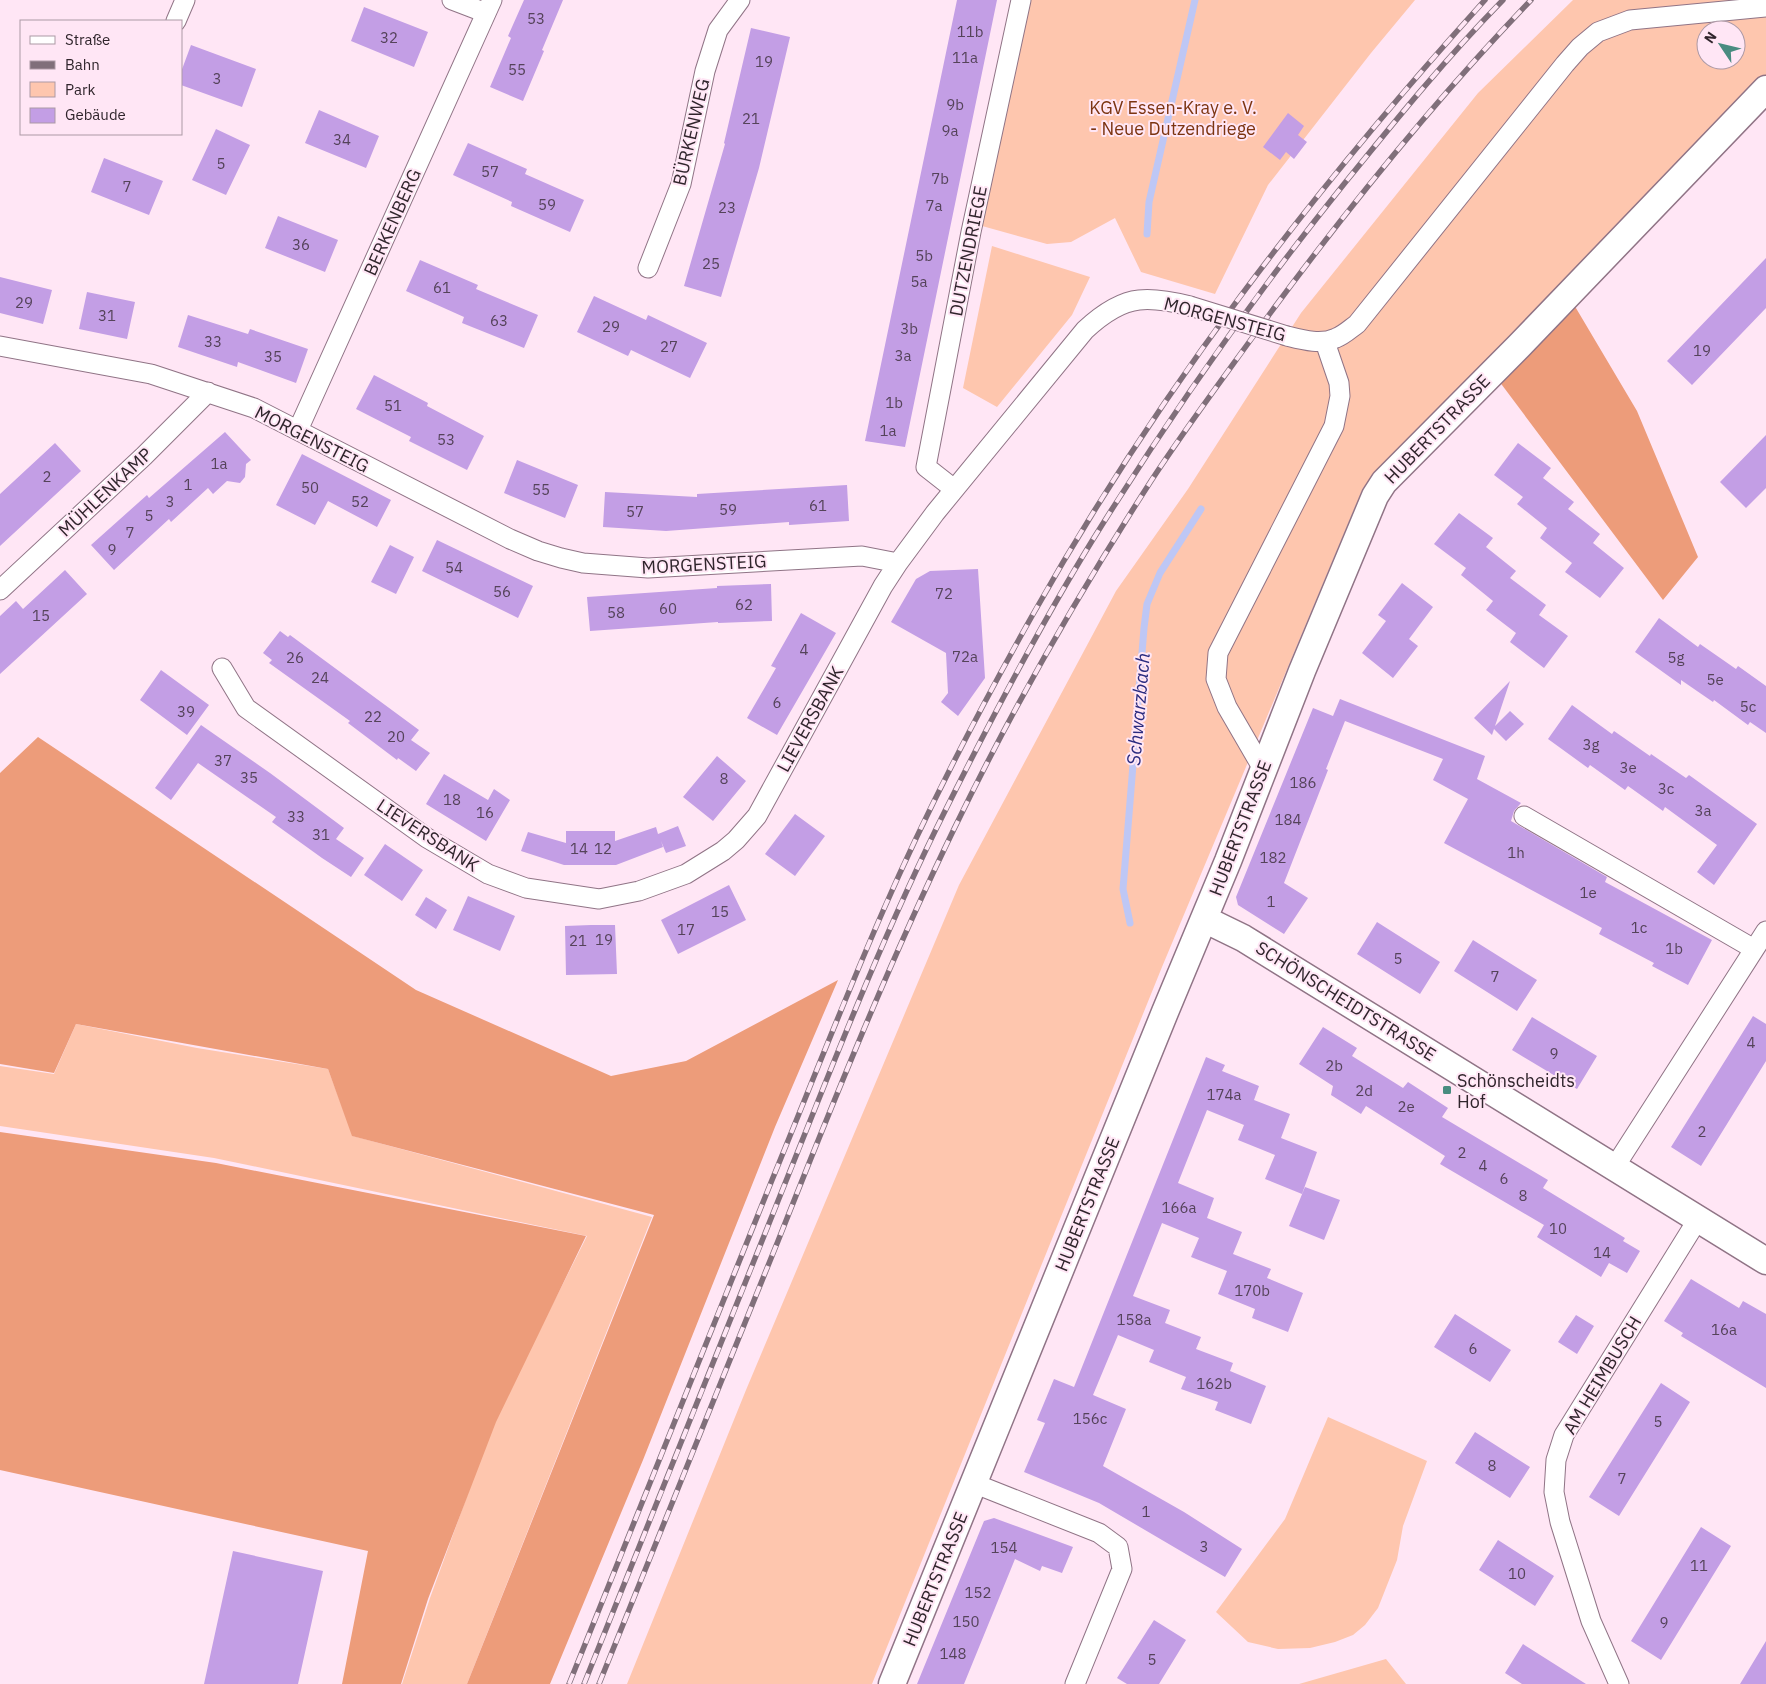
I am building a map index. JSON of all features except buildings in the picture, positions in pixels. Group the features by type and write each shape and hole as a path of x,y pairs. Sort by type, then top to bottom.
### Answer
{"street":[{"path":"176,20 185,0"},
{"name":"BERKENBERG","path":"298,430 489,7 452,0"},
{"name":"BÜRKENWEG","path":"648,268 681,184 705,71 718,30 740,0"},
{"name":"DUTZENDRIEGE","path":"954,489 926,468 971,232 1021,0"},
{"path":"1263,768 1227,707 1216,678 1218,653 1334,426 1340,396 1338,383 1325,342 1337,338 1357,324 1565,64 1580,47 1598,32 1630,20 1766,7"},
{"name":"HUBERTSTRASSE","path":"892,1684 1369,509 1384,482 1519,346 1766,89"},
{"name":"MORGENSTEIG","path":"0,346 151,374 208,392 254,408 363,466 538,552 583,562 648,568 862,556 898,563 954,489 1085,330 1098,318 1116,308 1138,300 1166,300 1287,336 1307,341 1325,342"},
{"name":"MÜHLENKAMP","path":"0,590 144,456 208,392"},
{"name":"LIEVERSBANK","path":"222,668 246,708 427,838 458,857 488,874 526,888 598,898 639,891 686,874 723,851 747,828 764,804 883,586 898,563"},
{"path":"1524,816 1754,949"},
{"name":"SCHÖNSCHEIDTSTRASSE","path":"1204,919 1243,938 1766,1261"},
{"path":"1614,1168 1766,931"},
{"name":"AM HEIMBUSCH","path":"1619,1684 1591,1621 1564,1539 1554,1492 1556,1460 1568,1427 1698,1219"},
{"path":"973,1484 1100,1533 1118,1547 1122,1568 1075,1684"}],"green space":[{"name":"KGV Essen-Kray e. V. - Neue Dutzendriege","path":"1025,0 1415,0 1268,185 1215,294 1141,272 1115,218 1071,242 1047,244 975,224"},
{"path":"1573,0 1766,0 1599,33 1766,9 1766,84 1384,472 1363,488 1162,967 872,1684 627,1684 746,1390 959,885 1116,591 1188,489 1301,313 1478,93"},
{"path":"992,246 1090,277 1072,315 997,407 963,388"},
{"path":"76,1024 197,1048 328,1069 353,1136 652,1217 467,1684 402,1684 430,1598 495,1419 587,1236 214,1158 0,1126 0,1066 54,1074"},
{"path":"1328,1417 1427,1461 1403,1526 1397,1560 1378,1608 1365,1625 1353,1635 1310,1648 1278,1649 1248,1642 1216,1612 1285,1519"},
{"path":"1386,1659 1406,1684 1299,1684"}],"shaded area":[{"path":"1570,298 1637,411 1698,557 1663,600 1496,377"},
{"path":"38,737 416,990 611,1076 686,1061 838,980 775,1127 643,1460 550,1684 467,1684 654,1215 352,1136 328,1069 76,1024 54,1073 0,1064 0,773"},
{"path":"0,1132 216,1163 586,1236 496,1422 428,1599 401,1684 342,1684 368,1551 0,1470"}],"waterway":[{"name":"Schwarzbach","path":"1147,234 1149,202 1195,0"},
{"name":"Schwarzbach","path":"1130,923 1123,889 1147,604 1160,573 1201,509"}],"railway":[{"path":"569,1684 840,1011 917,836 992,688 1081,533 1185,373 1241,296 1359,145 1485,0"},
{"path":"584,1684 877,959 944,813 1015,676 1092,541 1151,449 1213,358 1277,270 1382,137 1441,67 1503,0"},
{"path":"599,1684 884,982 930,879 976,784 1047,652 1151,481 1252,338 1386,164 1457,81 1531,0"}],"place":[{"name":"Schönscheidts Hof","path":"1447,1090"}]}
